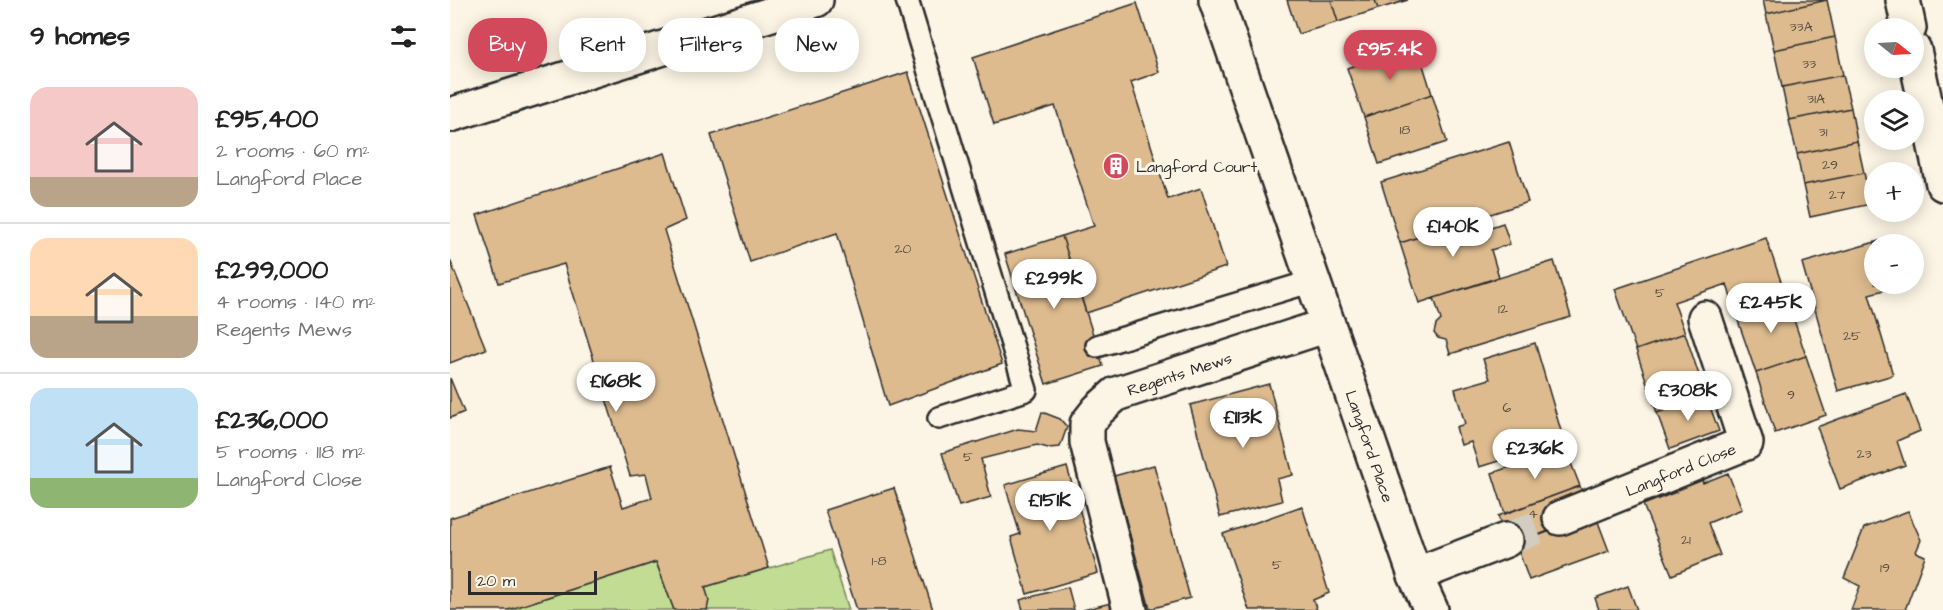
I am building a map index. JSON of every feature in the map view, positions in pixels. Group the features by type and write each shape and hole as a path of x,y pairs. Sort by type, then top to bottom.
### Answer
{"street":[{"path":"450,116 816,0"},
{"name":"Langford Place","path":"1216,0 1415,575 1431,610"},
{"path":"1903,0 1907,18"},
{"path":"1920,78 1943,184"},
{"name":"Langford Close","path":"1560,519 1746,443 1705,318"},
{"name":"Regents Mews","path":"1130,610 1087,442 1087,424 1098,410 1116,394 1328,325"},
{"path":"1415,575 1506,540"}],"lane":[{"path":"907,0 1026,390 939,418"},
{"path":"1097,346 1313,281"}],"green space":[{"path":"830,550 849,610 707,610 705,587"},
{"path":"656,562 674,610 508,610"}],"building":[{"path":"1287,0 1331,0 1338,22 1298,34"},
{"path":"1331,0 1375,0 1378,9 1338,22"},
{"path":"1375,0 1408,0 1378,9"},
{"path":"1763,0 1827,0 1766,14"},
{"path":"1827,0 1835,37 1774,50 1766,14"},
{"name":"Langford Court","path":"1137,3 1159,72 1131,82 1168,199 1201,188 1226,267 1086,313 1062,236 1094,226 1055,106 994,125 973,57"},
{"path":"1835,37 1843,75 1782,87 1774,50"},
{"path":"1417,46 1432,94 1364,117 1347,68"},
{"path":"908,72 1002,364 888,406 837,233 750,262 711,135"},
{"path":"1843,75 1851,108 1789,120 1782,87"},
{"path":"1432,94 1447,142 1379,164 1364,117"},
{"path":"1851,108 1857,141 1797,154 1789,120"},
{"path":"1857,141 1864,173 1803,185 1797,154"},
{"path":"1509,142 1528,202 1400,243 1381,182"},
{"path":"665,153 686,220 664,230 769,568 705,587 709,600 707,610 674,610 656,562 508,610 450,610 450,518 610,467 623,507 652,498 646,474 630,476 564,264 499,283 477,215"},
{"path":"1864,173 1864,205 1810,217 1803,185"},
{"path":"1478,218 1482,230 1503,223 1510,244 1491,250 1499,277 1419,303 1400,243"},
{"path":"1062,236 1103,366 1046,384 1005,254"},
{"path":"1766,238 1786,296 1735,312 1727,284 1674,302 1685,333 1636,350 1615,289"},
{"path":"1864,245 1864,294 1869,294 1893,375 1838,391 1802,263"},
{"path":"450,260 486,349 450,363"},
{"path":"1554,261 1571,317 1450,354 1446,340 1438,338 1434,333 1436,325 1441,320 1434,298"},
{"path":"1786,296 1806,356 1756,373 1735,312"},
{"path":"1685,333 1706,396 1657,413 1636,350"},
{"path":"1535,343 1564,441 1479,467 1471,442 1461,445 1456,427 1465,424 1455,389 1490,379 1483,359"},
{"path":"1806,356 1826,415 1775,433 1756,373"},
{"path":"450,378 464,412 450,418"},
{"path":"1269,384 1293,475 1277,479 1282,501 1220,517 1190,405"},
{"path":"1906,394 1920,431 1897,441 1905,465 1840,489 1817,427"},
{"path":"1706,396 1719,431 1670,449 1657,413"},
{"path":"1042,412 1060,419 1067,427 1060,447 1048,448 1037,445 981,459 991,497 959,506 942,453 1018,429 1036,431"},
{"path":"1565,448 1580,486 1505,514 1492,473"},
{"path":"1154,465 1190,598 1150,609 1114,476"},
{"path":"1067,467 1098,573 1027,594 1011,537 1020,534 1005,485"},
{"path":"1728,473 1742,509 1708,523 1720,555 1672,575 1643,505 1676,492 1674,487 1701,477 1703,483"},
{"path":"1580,486 1585,500 1563,525 1508,545 1498,516"},
{"path":"894,488 933,610 857,610 825,510"},
{"path":"1302,506 1329,593 1313,600 1317,610 1249,610 1223,534"},
{"path":"1908,511 1921,540 1916,552 1925,556 1905,610 1851,610 1860,586 1844,578 1864,528"},
{"path":"1595,514 1609,551 1529,580 1516,544"},
{"path":"1628,586 1637,610 1599,610 1595,598"},
{"path":"1068,587 1074,610 1023,610 1020,600"},
{"path":"1111,603 1112,610 1083,610"}],"tunnel":[{"path":"1506,540 1560,518"}],"place":[{"name":"Langford Court","path":"1116,166"}]}
